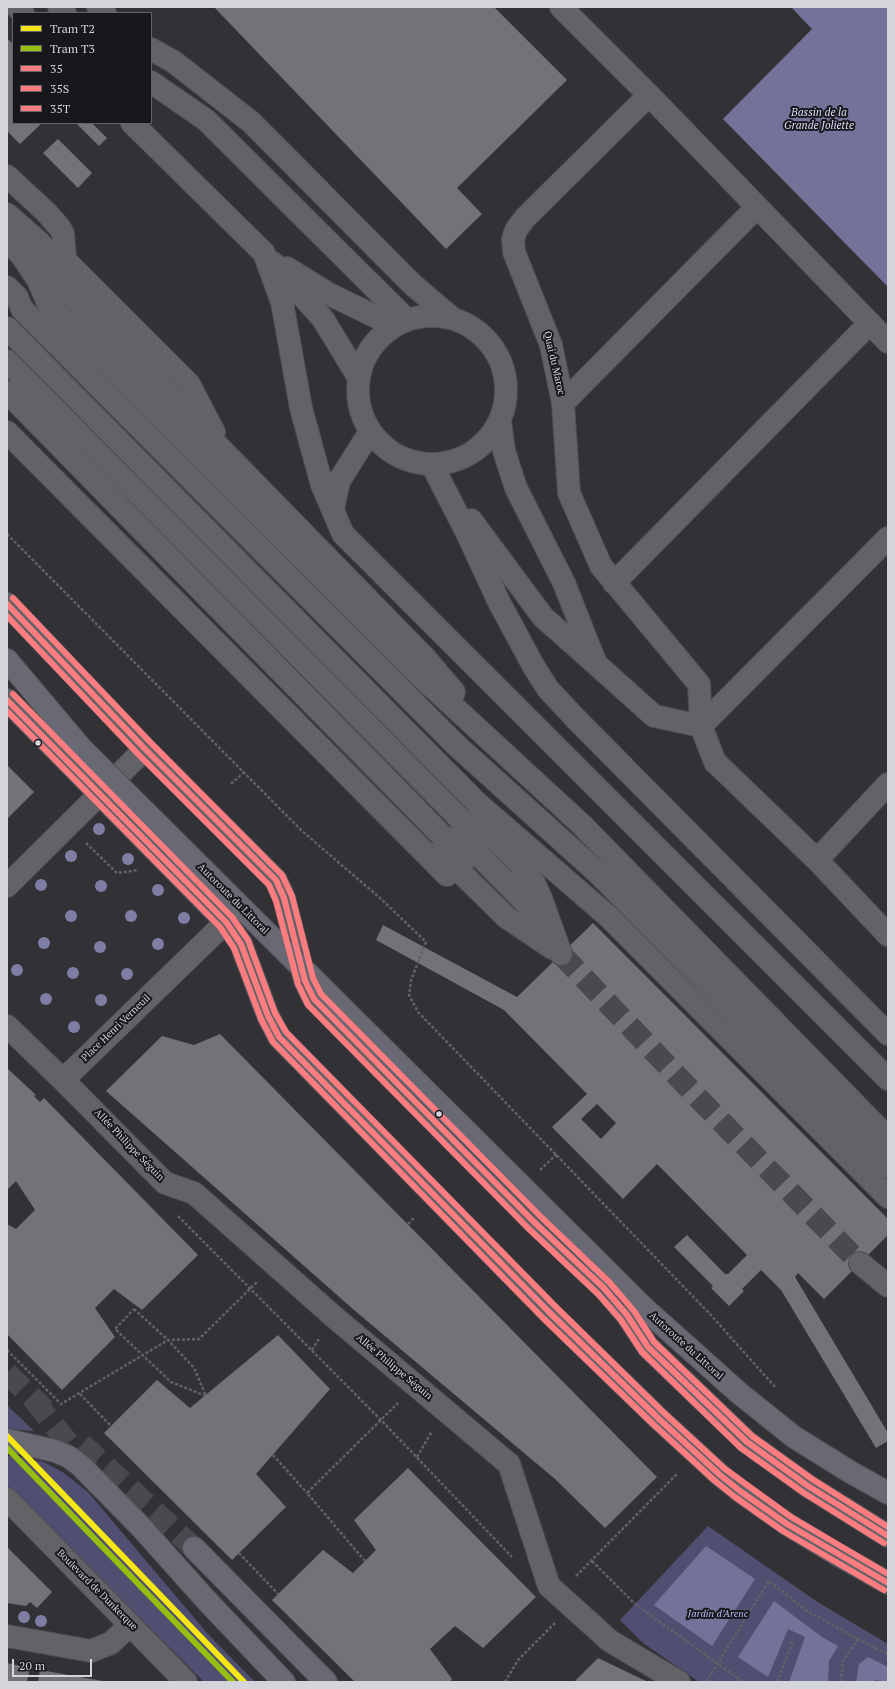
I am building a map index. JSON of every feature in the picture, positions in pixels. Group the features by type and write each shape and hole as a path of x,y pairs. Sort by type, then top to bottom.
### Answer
{"highway":[{"path":"7,660 81,748"},
{"path":"7,676 81,748"},
{"name":"Autoroute du Littoral","path":"81,748 645,1309 739,1393 794,1437 852,1474 888,1493"},
{"path":"7,1440 55,1451 69,1457 81,1466 140,1526 208,1602 284,1682"},
{"path":"194,1548 326,1682"}],"street":[{"path":"561,7 649,95 888,342"},
{"path":"152,50 174,62 251,122 412,284 453,319 472,328 488,342 500,359 506,380 506,401 500,421 488,439 472,453 453,462 432,465 408,461 386,450 370,432 364,420 359,406 358,392 359,378 363,362 371,348 382,336 401,323 430,316 453,319"},
{"path":"152,83 206,120 401,323"},
{"name":"Quai du Maroc","path":"649,95 525,218 516,230 513,239 514,252 551,345 563,403 569,493 601,566 699,684 700,726"},
{"path":"133,124 264,253 323,320 359,378"},
{"path":"7,176 36,202 60,228 63,234 65,257 68,263 189,384 223,450"},
{"path":"563,403 758,207"},
{"path":"7,214 40,243 59,269 192,407 223,450"},
{"path":"7,240 24,263 48,303 60,316 409,666 582,825 888,1138"},
{"path":"264,253 329,294 401,323"},
{"path":"264,253 282,302 301,408 322,485 343,534 888,1078"},
{"path":"24,263 56,280 223,450 426,659 520,768"},
{"path":"7,277 470,746 527,796 598,873 888,1167"},
{"path":"7,287 17,298 22,308 455,744 598,873"},
{"path":"7,311 20,321 473,776 531,824 598,873"},
{"path":"614,582 870,323"},
{"path":"7,328 476,802 610,918 888,1198"},
{"path":"7,346 518,862 534,883 561,954"},
{"path":"7,361 525,886 561,954"},
{"path":"7,377 526,903 561,954"},
{"path":"7,392 460,854 561,954"},
{"path":"7,411 495,908 561,954"},
{"path":"500,421 504,451 516,488 564,583 596,664"},
{"path":"7,432 492,920 561,954"},
{"path":"333,509 339,481 370,432"},
{"path":"432,465 543,617 654,716 700,726"},
{"path":"432,465 467,533 500,604 534,667 548,689 582,726 888,1034"},
{"path":"700,726 888,538"},
{"path":"7,604 145,749 276,880 284,898 305,981 314,999 534,1222 604,1288 627,1315 648,1348 747,1442 808,1486 888,1536"},
{"path":"7,700 226,922 241,944 268,1016 279,1037 555,1317 658,1418 735,1487 793,1528 838,1556 888,1583"},
{"path":"700,726 715,762 817,860 888,935"},
{"path":"7,886 145,749"},
{"path":"817,860 888,784"},
{"name":"Place Henri Verneuil","path":"63,1080 226,922"},
{"path":"7,1026 63,1080"},
{"name":"Allée Philippe Séguin","path":"63,1080 165,1183 194,1193 291,1280 509,1464 549,1586 610,1641 679,1682"},
{"path":"860,1263 888,1286"},
{"name":"Boulevard de Dunkerque","path":"7,1499 186,1682"},
{"path":"7,1636 91,1651 111,1642 130,1625"}],"path":[{"path":"7,534 302,831 380,898 426,942 411,980 409,995 418,1012 709,1313 777,1389"},
{"path":"231,784 244,772"},
{"path":"83,840 118,873 146,869"},
{"path":"165,1183 170,1207 382,1420 517,1562"},
{"path":"408,1224 415,1217"},
{"path":"7,1350 61,1404 168,1340 199,1339 240,1299"},
{"path":"134,1309 168,1340 194,1368 206,1396 171,1382 142,1356 115,1329 134,1309"},
{"path":"307,1493 382,1420 415,1385"},
{"path":"80,1394 111,1426"},
{"path":"273,1455 365,1560"},
{"path":"559,1594 677,1474"},
{"path":"239,1554 279,1595"},
{"path":"592,1560 636,1604 743,1682"},
{"path":"706,1682 769,1581 807,1611 888,1654"},
{"path":"505,1682 518,1660 560,1618"},
{"path":"841,1682 843,1661 858,1639"},
{"path":"777,1682 793,1641"}],"green space":[{"path":"7,1405 34,1431 7,1429"},
{"path":"7,1456 17,1456 44,1462 64,1473 88,1492 207,1633 255,1682 204,1682 7,1485"},
{"name":"Jardin d’Arenc","path":"708,1526 816,1601 888,1644 888,1682 699,1682 643,1643 620,1620"}],"water":[{"name":"Bassin de la Grande Joliette","path":"791,7 888,7 888,287 723,119 812,29"},
{"path":"706,1546 755,1579 712,1646 654,1605"},
{"path":"774,1601 822,1637 838,1646 829,1661 828,1682 789,1682 805,1637 788,1629 768,1677 738,1657"},
{"path":"868,1657 888,1667 888,1682 875,1680 874,1682 856,1682 859,1664"}],"building":[{"path":"214,7 494,7 567,80 457,188 482,214 446,249"},
{"path":"7,38 12,43 12,124 41,124 20,144 7,131"},
{"path":"77,124 93,124 107,138 99,146"},
{"path":"58,139 92,173 78,188 43,153"},
{"path":"7,765 34,792 7,819"},
{"path":"593,923 888,1219 888,1235 824,1299 798,1273 795,1277 888,1433 888,1441 876,1448 781,1290 761,1270 742,1289 744,1291 729,1306 711,1288 713,1286 674,1247 687,1235 725,1274 728,1274 747,1255 657,1164 623,1199 552,1127 587,1094 504,1010 376,940 383,925 517,997","holes":["597,1104 616,1123 601,1139 581,1119"]},
{"path":"220,1034 657,1477 605,1528 555,1479 354,1310 106,1091 162,1036 194,1045"},
{"path":"7,1068 36,1095 34,1096 40,1102 44,1098 198,1255 142,1310 114,1289 95,1308 115,1337 62,1390 7,1334 7,1224 16,1229 35,1210 16,1181 7,1190"},
{"path":"278,1335 330,1389 256,1474 286,1507 232,1560 104,1433 157,1380 190,1408"},
{"path":"408,1468 536,1597 483,1648 455,1626 430,1649 452,1679 450,1682 355,1682 272,1600 323,1550 353,1573 376,1550 354,1520"},
{"path":"7,1547 52,1592 37,1608 30,1602 26,1606 7,1603"},
{"path":"598,1658 648,1682 574,1682"},
{"path":"7,1663 30,1668 27,1682 7,1682"},
{"path":"40,1670 103,1681 103,1682 38,1682"}],"tunnel":[{"path":"561,954 701,1101 860,1263"},
{"path":"7,1373 45,1410"},
{"path":"34,1400 89,1469"},
{"path":"82,1444 194,1548"}],"tram line":[{"name":"T2","path":"7,1436 244,1682"},
{"name":"T3","path":"7,1448 233,1682"}],"transit line":[{"name":"35T","path":"13,598 151,743 282,875 292,896 313,978 321,994 540,1216 609,1282 634,1311 654,1342 752,1436 812,1479 888,1527"},
{"name":"35","path":"7,604 145,749 276,880 284,898 305,981 314,999 534,1222 604,1288 627,1315 648,1347 747,1442 808,1486 888,1536"},
{"name":"35S","path":"7,616 139,755 269,885 276,901 298,984 308,1005 528,1228 598,1294 621,1320 642,1352 741,1448 804,1493 884,1543"},
{"name":"35T","path":"13,694 232,917 248,940 275,1013 286,1032 555,1306 663,1412 725,1469 791,1517 888,1574"},
{"name":"35","path":"7,700 226,922 241,944 268,1016 279,1037 549,1312 658,1418 720,1475 740,1491 787,1524 888,1583"},
{"name":"35S","path":"7,711 220,927 234,948 261,1019 273,1042 543,1318 653,1424 715,1481 735,1497 783,1531 884,1590"}]}
